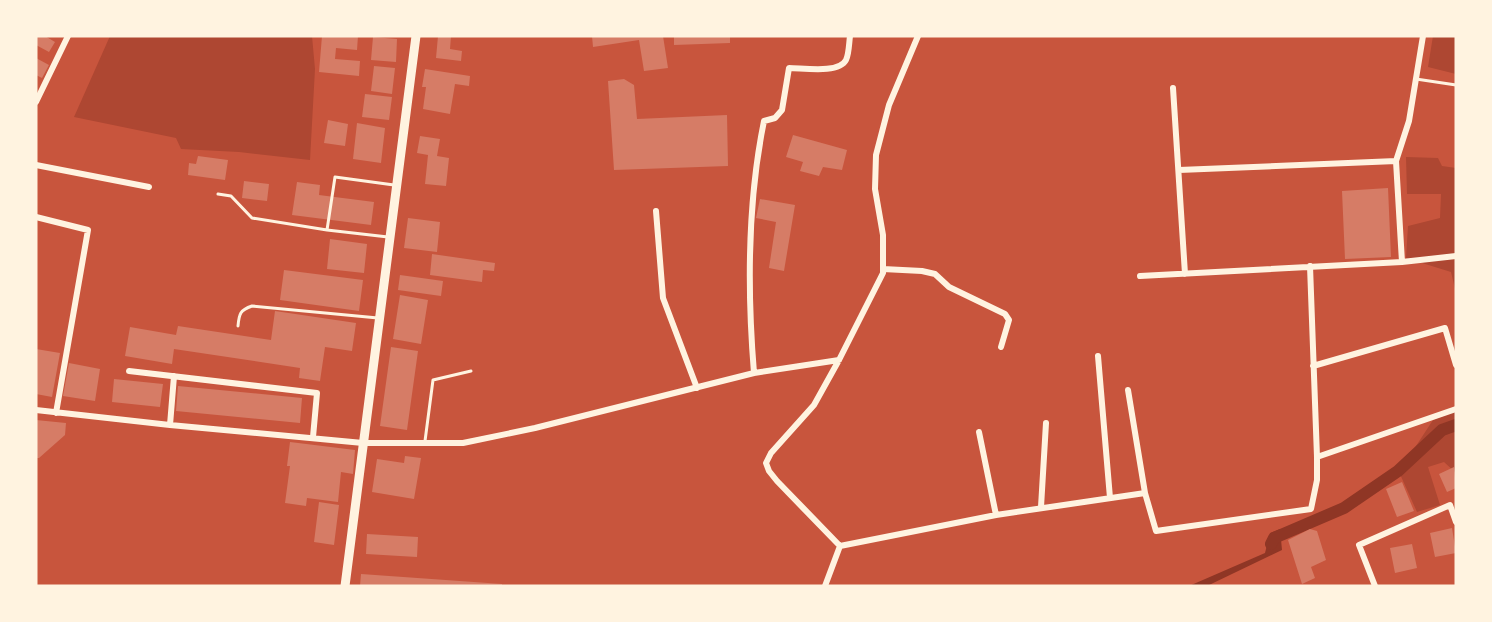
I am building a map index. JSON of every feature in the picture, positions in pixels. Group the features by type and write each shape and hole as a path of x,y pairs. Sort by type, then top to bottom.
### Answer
{"main road":[{"path":"345,586 416,36"}],"street":[{"path":"36,102 68,36"},
{"path":"754,373 749,308 749,251 757,156 764,121 775,118 782,110 789,68 833,69 840,67 845,61 850,36"},
{"path":"840,546 777,481 766,464 771,453 814,405 883,273 884,235 875,189 876,154 889,105 918,36"},
{"path":"1402,262 1396,161 1409,122 1423,36"},
{"path":"1173,88 1185,274"},
{"path":"1179,170 1396,161"},
{"path":"36,165 149,187"},
{"path":"656,211 663,298 697,388"},
{"path":"36,218 88,230 56,413"},
{"path":"1140,276 1402,262 1456,256"},
{"path":"1128,390 1144,493 1156,531 1311,509 1317,480 1317,457 1310,266"},
{"path":"883,269 935,274 949,287 1005,314 1009,320 1001,347"},
{"path":"1313,366 1445,328 1456,365"},
{"path":"1098,356 1110,498"},
{"path":"36,410 170,425 363,442 463,443 525,430 754,373 839,360"},
{"path":"129,371 317,393 313,437"},
{"path":"170,425 174,376"},
{"path":"1317,457 1456,409"},
{"path":"1041,507 1046,423"},
{"path":"979,432 996,515"},
{"path":"840,546 1041,507 1144,493"},
{"path":"1375,586 1359,545 1450,506 1456,522"},
{"path":"824,586 840,546"}],"lane":[{"path":"1416,79 1456,85"},
{"path":"327,230 335,177 397,186"},
{"path":"218,194 231,196 252,218 390,237"},
{"path":"238,326 242,309 252,306 380,318"},
{"path":"425,444 433,380 471,371"}],"shaded area":[{"path":"110,36 312,36 315,69 310,160 239,152 181,149 176,138 74,117"},
{"path":"1433,36 1456,36 1456,74 1428,67"},
{"path":"1406,157 1438,158 1442,166 1456,168 1456,293 1451,272 1406,258 1408,226 1440,218 1441,194 1407,194"},
{"path":"1456,411 1456,473 1444,462 1428,467 1440,505 1417,512 1399,472 1433,420"},
{"path":"1280,529 1282,550 1207,586 1189,586 1265,553 1270,533"}],"building":[{"path":"36,36 45,36 55,42 49,52 36,45"},
{"path":"322,36 358,36 357,50 336,48 335,59 360,61 359,76 319,72"},
{"path":"438,36 451,36 450,49 462,51 461,61 436,58"},
{"path":"592,36 663,36 668,68 644,71 639,40 593,47"},
{"path":"674,36 730,36 730,43 674,45"},
{"path":"373,37 397,39 396,62 371,60"},
{"path":"36,58 49,65 42,78 36,75"},
{"path":"374,66 395,68 392,94 371,91"},
{"path":"425,69 470,76 469,86 455,84 450,114 423,109 426,87 422,87"},
{"path":"624,79 634,85 637,119 727,115 728,166 614,170 608,81"},
{"path":"365,94 392,97 389,120 362,117"},
{"path":"328,120 348,124 345,146 324,143"},
{"path":"357,123 385,128 381,163 353,159"},
{"path":"793,135 847,150 842,170 823,167 819,176 800,171 803,162 786,157"},
{"path":"420,136 440,139 437,156 449,158 446,186 425,184 428,155 417,153"},
{"path":"198,156 228,160 225,180 188,175 189,163 196,164"},
{"path":"244,181 269,184 267,201 242,198"},
{"path":"297,182 320,185 319,195 374,202 371,225 292,215"},
{"path":"1388,188 1391,257 1345,259 1342,191"},
{"path":"760,199 795,205 784,271 769,268 776,222 756,218"},
{"path":"408,218 440,222 437,252 404,248"},
{"path":"330,239 367,244 364,273 327,269"},
{"path":"432,254 495,263 494,271 483,270 482,282 430,275"},
{"path":"284,270 363,280 359,311 280,300"},
{"path":"400,275 443,281 441,296 398,290"},
{"path":"400,295 428,300 421,344 393,339"},
{"path":"275,311 356,323 352,351 325,347 320,381 299,378 300,368 174,349 172,364 125,356 130,327 176,335 178,326 271,340"},
{"path":"391,347 418,351 407,430 380,426"},
{"path":"36,349 60,353 52,397 36,394"},
{"path":"69,363 100,369 95,401 63,396"},
{"path":"114,379 163,384 160,407 112,402"},
{"path":"178,386 302,398 300,423 176,411"},
{"path":"36,420 66,423 65,435 39,458 36,458"},
{"path":"290,442 355,450 353,474 341,472 338,502 307,498 306,506 285,503 290,466 287,466"},
{"path":"405,456 421,458 414,499 372,492 377,459 404,463"},
{"path":"1454,467 1456,488 1447,492 1439,474"},
{"path":"1402,482 1414,511 1397,517 1386,489"},
{"path":"319,502 339,505 334,545 314,542"},
{"path":"1452,528 1456,553 1435,557 1430,533"},
{"path":"1310,529 1317,531 1326,560 1311,567 1315,578 1302,584 1288,540"},
{"path":"367,534 418,537 417,557 366,554"},
{"path":"1412,544 1417,568 1395,573 1390,548"},
{"path":"361,574 502,584 502,586 360,586"}],"waterway":[{"path":"1271,544 1274,538 1344,508 1398,471 1442,430 1456,425"}]}
